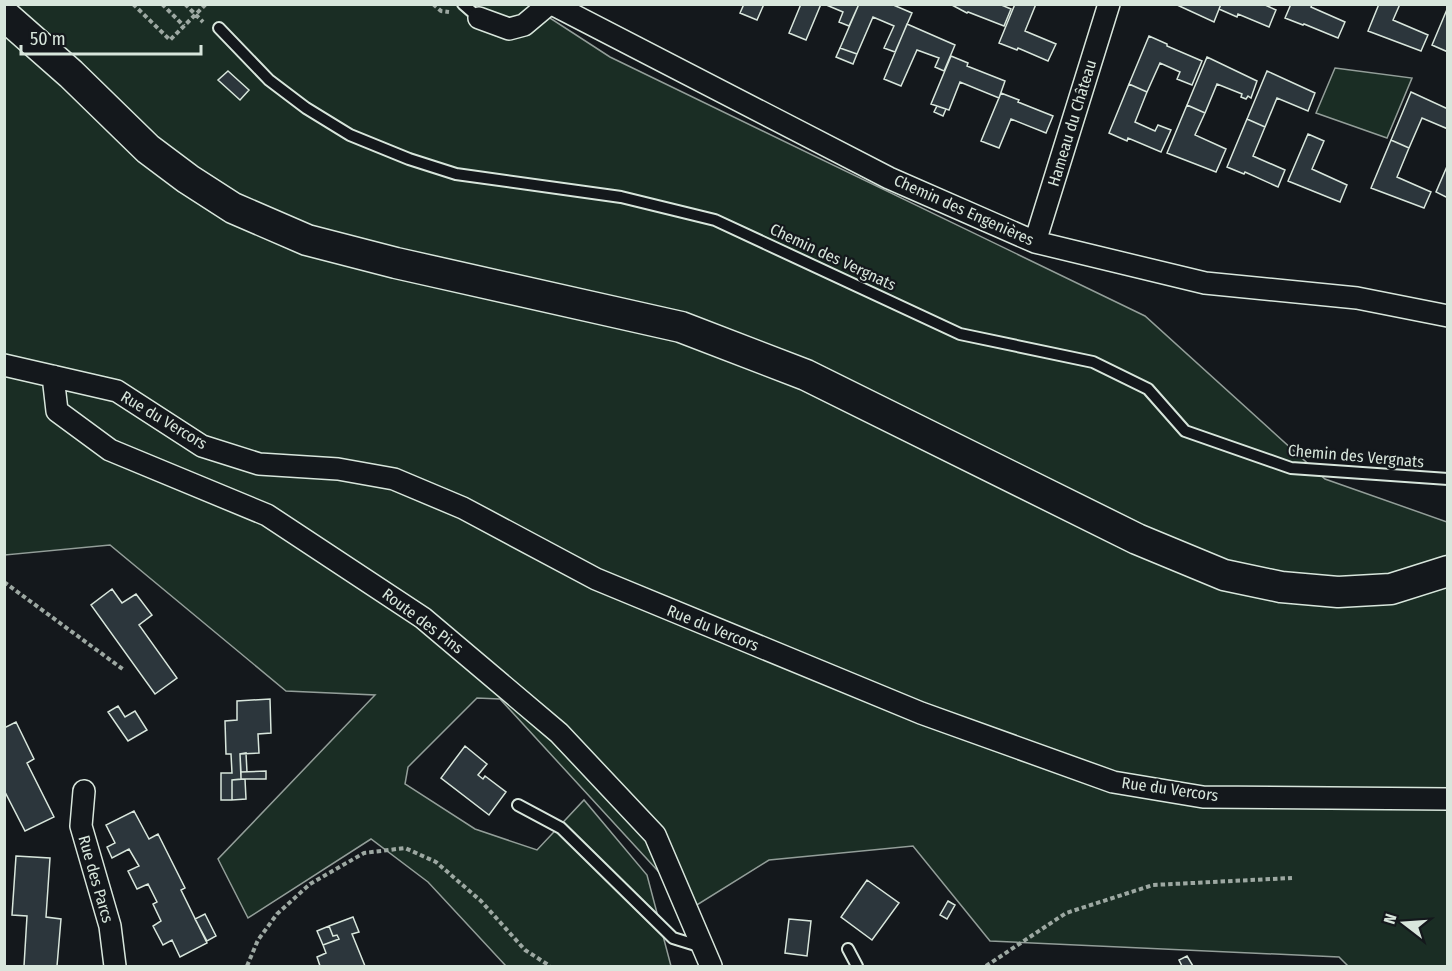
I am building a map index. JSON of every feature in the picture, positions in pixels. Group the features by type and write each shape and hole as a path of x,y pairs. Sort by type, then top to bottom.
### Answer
{"main road":[{"path":"4,15 71,74 148,149 172,167 233,208 307,240 396,263 681,327 806,375 1137,539 1224,575 1281,587 1338,592 1391,589 1448,571"}],"street":[{"name":"Chemin des Engenières","path":"471,11 509,29 524,25 550,4 889,178 1035,242 1205,283 1357,298 1448,316"},
{"name":"Hameau du Château","path":"1035,242 1109,4"},
{"name":"Rue du Vercors","path":"4,365 117,392 202,446 259,464 338,469 394,479 463,508 596,579 921,713 1113,782 1203,797 1448,799"},
{"name":"Route des Pins","path":"53,376 57,411 110,450 267,515 423,618 559,733 655,835 711,966"},
{"name":"Rue des Parcs","path":"84,791 81,826 110,926 115,966"}],"lane":[{"name":"Chemin des Vergnats","path":"219,28 269,80 306,108 350,135 409,159 456,174 621,197 715,220 960,334 1093,362 1148,390 1185,431 1291,468 1448,479"},
{"path":"518,805 561,828 673,938 702,947"},
{"path":"848,949 857,966"}],"path":[{"path":"133,4 170,39 206,4"},
{"path":"162,4 184,26"},
{"path":"4,582 124,670"},
{"path":"247,966 258,940 277,914 310,884 364,853 405,848 436,862 481,901 525,950 550,966"},
{"path":"986,966 1066,913 1153,885 1292,878"}],"green space":[{"path":"5,5 530,5 610,57 1145,316 1325,479 1447,522 1447,966 1348,966 1339,957 990,941 913,846 769,860 692,908 500,699 477,698 408,767 405,784 475,829 537,850 584,800 647,875 671,966 506,966 428,882 371,839 248,918 218,859 375,695 286,691 110,545 5,555"},
{"path":"1335,68 1412,78 1387,138 1316,113"}],"building":[{"path":"744,4 764,4 757,20 740,13"},
{"path":"801,4 821,4 806,40 789,33"},
{"path":"824,4 859,4 849,26 839,22 843,12"},
{"path":"859,4 891,4 912,13 895,52 884,48 894,26 873,17 857,54 840,48"},
{"path":"950,4 999,4 1011,9 1004,26 967,13"},
{"path":"1015,4 1036,4 1025,31 1056,44 1048,61 1018,48 1017,50 999,43"},
{"path":"1175,4 1221,4 1214,22"},
{"path":"1221,4 1263,4 1276,10 1269,27 1219,9"},
{"path":"1291,4 1312,4 1311,7 1345,22 1338,38 1285,18"},
{"path":"1379,4 1400,4 1393,20 1428,35 1421,51 1368,31"},
{"path":"1448,7 1448,52 1432,45"},
{"path":"907,24 955,45 944,71 935,67 939,58 917,50 901,86 884,79"},
{"path":"1149,36 1202,61 1192,85 1177,79 1180,72 1160,63 1147,92 1129,84"},
{"path":"840,48 857,54 853,64 836,57"},
{"path":"951,56 968,63 967,66 1005,81 999,98 960,82 949,110 931,104"},
{"path":"1207,57 1257,81 1251,98 1241,97 1242,94 1217,84 1205,113 1187,105"},
{"path":"228,71 249,90 240,100 218,80"},
{"path":"1267,71 1315,93 1308,111 1277,98 1265,127 1247,119"},
{"path":"1129,84 1147,92 1135,122 1155,131 1158,125 1171,130 1161,152 1128,138 1127,141 1109,133"},
{"path":"1411,92 1448,109 1448,129 1422,118 1409,148 1391,140"},
{"path":"1001,93 1053,116 1046,133 1011,119 999,148 981,141"},
{"path":"1187,105 1205,113 1195,135 1226,149 1216,172 1167,153"},
{"path":"937,106 946,109 943,116 934,112"},
{"path":"1247,119 1265,127 1253,156 1285,170 1278,187 1245,172 1244,174 1227,167"},
{"path":"1308,134 1324,141 1312,169 1347,185 1340,202 1288,181"},
{"path":"1391,140 1409,148 1397,177 1431,192 1424,208 1371,188"},
{"path":"1448,164 1448,198 1436,192"},
{"path":"112,589 122,603 136,594 152,615 139,625 177,678 155,694 91,605"},
{"path":"270,699 271,733 258,734 259,753 240,754 241,779 232,780 232,800 221,800 221,773 232,773 231,754 226,754 225,721 237,720 237,701"},
{"path":"118,706 125,717 135,711 147,730 128,741 108,712"},
{"path":"16,722 34,759 27,763 54,817 25,831 4,790 4,728"},
{"path":"465,746 487,764 478,775 483,779 485,776 506,792 489,815 441,778"},
{"path":"246,753 247,772 241,772 240,754"},
{"path":"266,771 266,779 241,779 241,772"},
{"path":"245,779 246,799 232,800 232,780"},
{"path":"134,811 149,839 158,834 185,888 181,890 207,943 180,957 172,940 163,945 153,926 161,921 153,904 157,902 148,884 137,889 128,871 139,866 129,849 112,858 107,847 115,843 106,825"},
{"path":"16,856 50,858 46,917 61,919 57,966 24,966 27,916 12,915"},
{"path":"867,880 899,903 872,940 841,917"},
{"path":"948,901 955,905 947,919 940,915"},
{"path":"205,914 216,936 207,941 195,919"},
{"path":"353,917 359,932 352,934 365,966 320,966 317,957 326,953 323,945 339,939 337,935 333,936 329,926"},
{"path":"789,919 811,921 807,956 785,953"},
{"path":"329,926 333,936 337,935 339,939 323,945 317,931"},
{"path":"1187,956 1193,966 1182,966 1179,960"}]}
